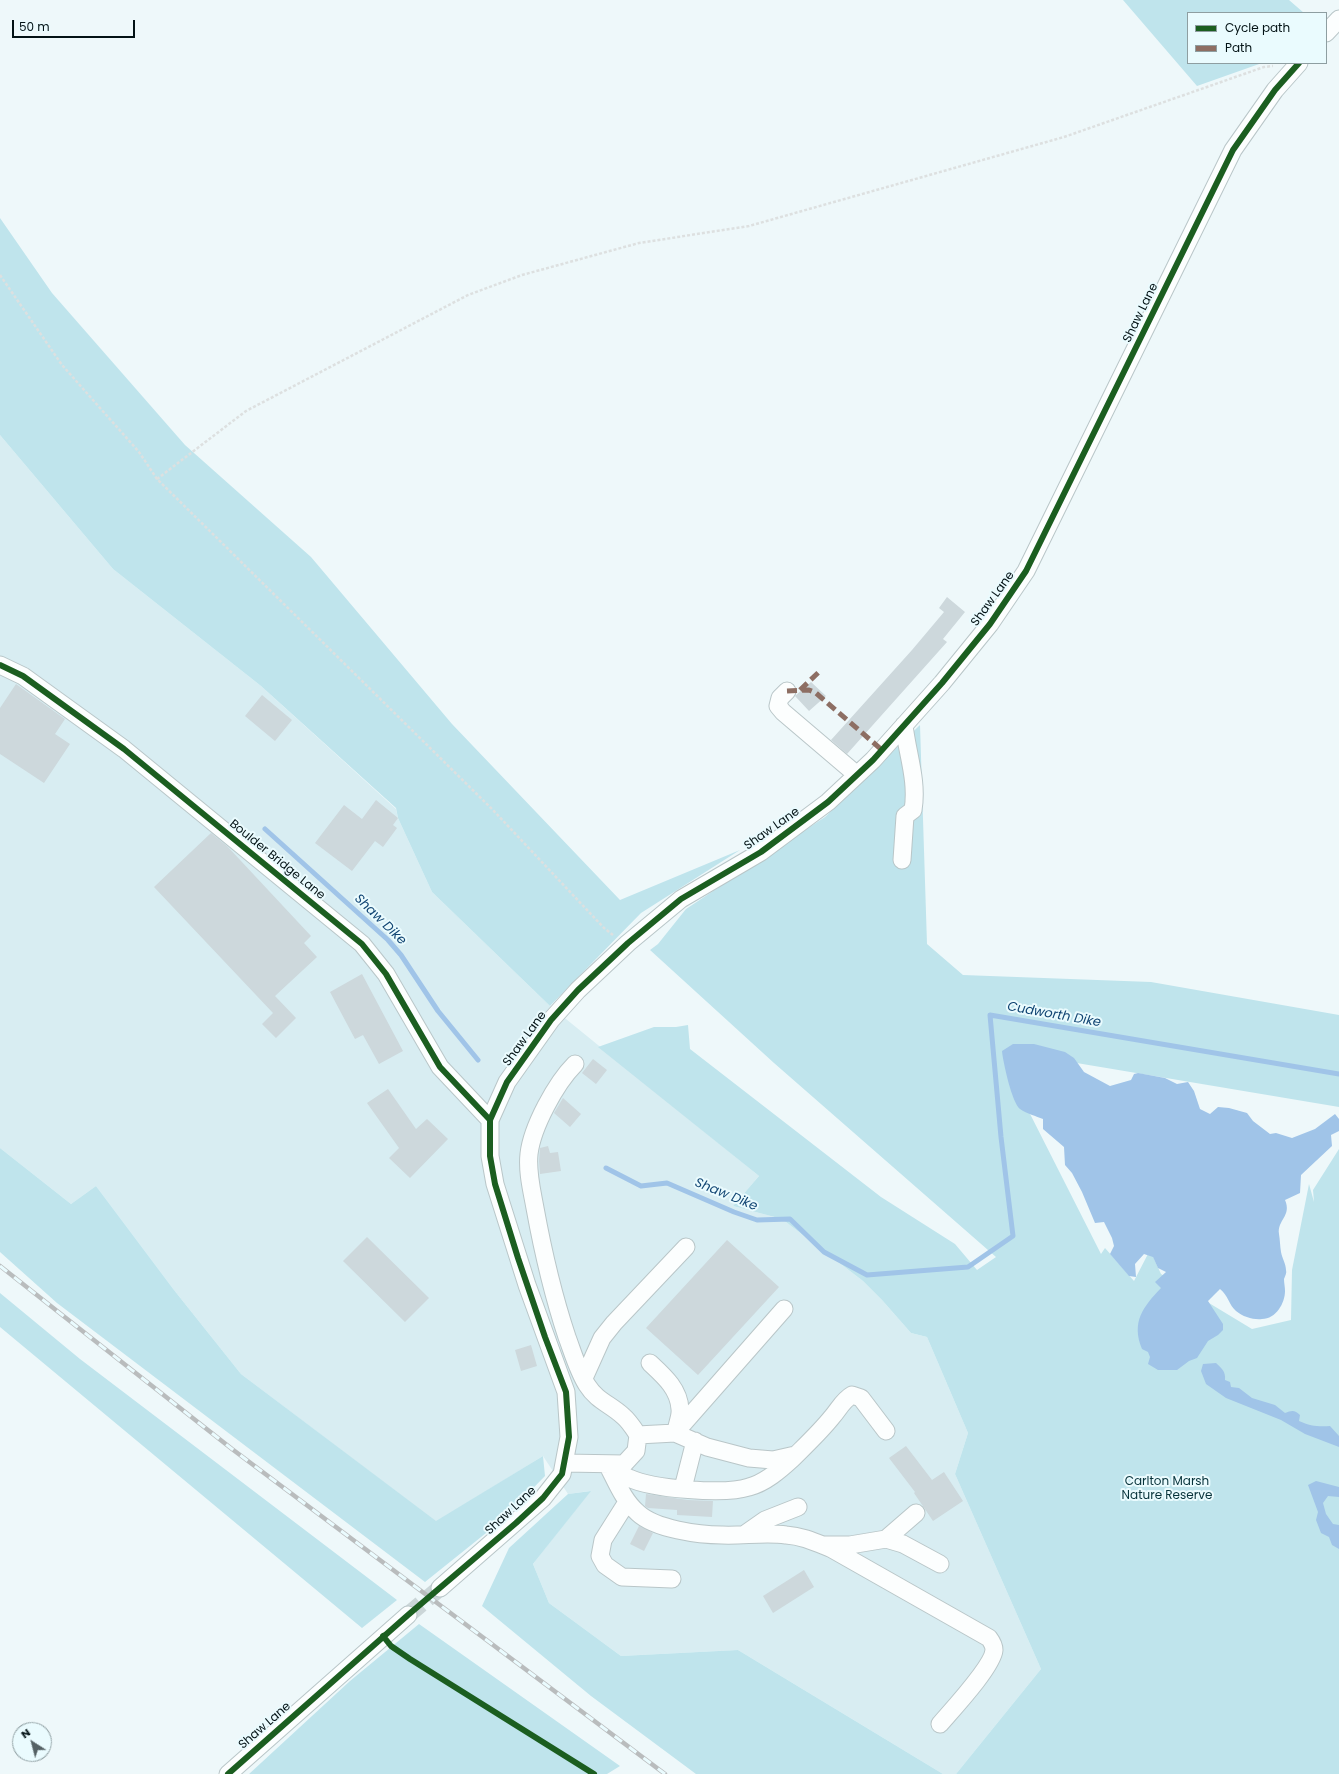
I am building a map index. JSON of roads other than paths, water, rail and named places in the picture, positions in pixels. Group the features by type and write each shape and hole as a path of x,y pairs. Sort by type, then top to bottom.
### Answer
{"street":[{"name":"Shaw Lane","path":"440,1588 543,1498 562,1474 570,1437 566,1392 525,1278 495,1184 490,1156 490,1120 507,1082 551,1020 578,990 624,947 681,899 761,852 828,802 873,760 942,683 990,624 1026,571 1234,150 1275,90 1299,64"},
{"name":"Boulder Bridge Lane","path":"0,665 23,676 124,749 362,944 386,974 440,1067 490,1120"},
{"path":"787,691 780,698 778,706 783,712 857,775"},
{"path":"902,860 904,816 913,810 915,801 912,766 905,739 904,725"},
{"path":"564,1462 624,1464 636,1451 638,1435 624,1416 598,1398 584,1378 572,1352 551,1284 539,1232 529,1172 531,1143 543,1114 559,1084 575,1064"},
{"path":"584,1378 602,1338 614,1323 686,1247"},
{"path":"676,1433 784,1309"},
{"path":"650,1363 669,1381 677,1394 681,1410 676,1433"},
{"path":"607,1464 629,1478 645,1484 733,1491 750,1487 768,1479 796,1455 832,1417 845,1399 852,1395 861,1398 886,1432"},
{"path":"638,1435 676,1433 707,1447 749,1458 773,1460 796,1455"},
{"path":"683,1488 695,1441"},
{"path":"607,1464 627,1502 638,1514 655,1523 676,1529 721,1535 772,1533 806,1538 823,1545 989,1638 993,1643 994,1651 989,1664 940,1724"},
{"path":"627,1502 603,1540 600,1556 605,1565 622,1576 672,1579"},
{"path":"746,1534 765,1520 798,1507"},
{"path":"886,1539 916,1513"},
{"path":"823,1545 850,1545 886,1539 904,1544 940,1564"},
{"name":"Shaw Lane","path":"228,1774 408,1615"}],"water":[{"path":"1013,1044 1034,1044 1065,1052 1074,1058 1084,1072 1110,1086 1131,1080 1134,1074 1138,1073 1165,1078 1177,1084 1188,1082 1194,1091 1200,1109 1210,1114 1218,1107 1229,1108 1247,1113 1253,1121 1270,1134 1276,1133 1292,1138 1315,1129 1335,1114 1339,1119 1339,1131 1331,1135 1332,1146 1301,1175 1300,1193 1285,1200 1287,1210 1280,1225 1279,1234 1281,1252 1286,1271 1284,1279 1285,1296 1279,1310 1272,1316 1262,1319 1245,1316 1234,1309 1225,1294 1220,1289 1208,1301 1223,1324 1223,1330 1208,1341 1197,1358 1189,1361 1177,1370 1158,1370 1148,1364 1150,1357 1148,1352 1142,1349 1139,1339 1138,1323 1144,1309 1161,1288 1155,1282 1166,1272 1158,1268 1153,1257 1144,1254 1135,1264 1136,1277 1129,1276 1110,1254 1114,1246 1112,1238 1104,1222 1095,1223 1082,1192 1072,1173 1065,1165 1064,1147 1043,1129 1043,1119 1020,1109 1014,1099 1006,1073 1002,1051"},
{"path":"1216,1363 1223,1370 1225,1380 1230,1382 1231,1387 1239,1388 1252,1398 1275,1405 1285,1413 1292,1411 1297,1412 1300,1415 1299,1421 1303,1423 1314,1426 1330,1426 1339,1436 1339,1447 1305,1434 1281,1420 1226,1398 1206,1384 1201,1371 1203,1364"},
{"path":"1316,1481 1339,1487 1339,1497 1328,1496 1323,1503 1326,1514 1333,1524 1339,1525 1339,1549 1332,1545 1329,1537 1321,1533 1316,1520 1318,1512 1308,1485"}],"waterway":[{"name":"Shaw Dike","path":"265,829 388,940 401,955 438,1011 478,1060"},
{"name":"Cudworth Dike","path":"606,1168 641,1186 667,1183 734,1212 757,1220 790,1219 824,1252 867,1275 968,1267 1013,1236 1001,1137 990,1015 1339,1074"}],"tunnel":[{"path":"408,1615 440,1588"}],"railway":[{"path":"0,1266 232,1449 665,1774"}],"park label":[{"name":"Carlton Marsh Nature Reserve","path":"1167,1489"}]}
